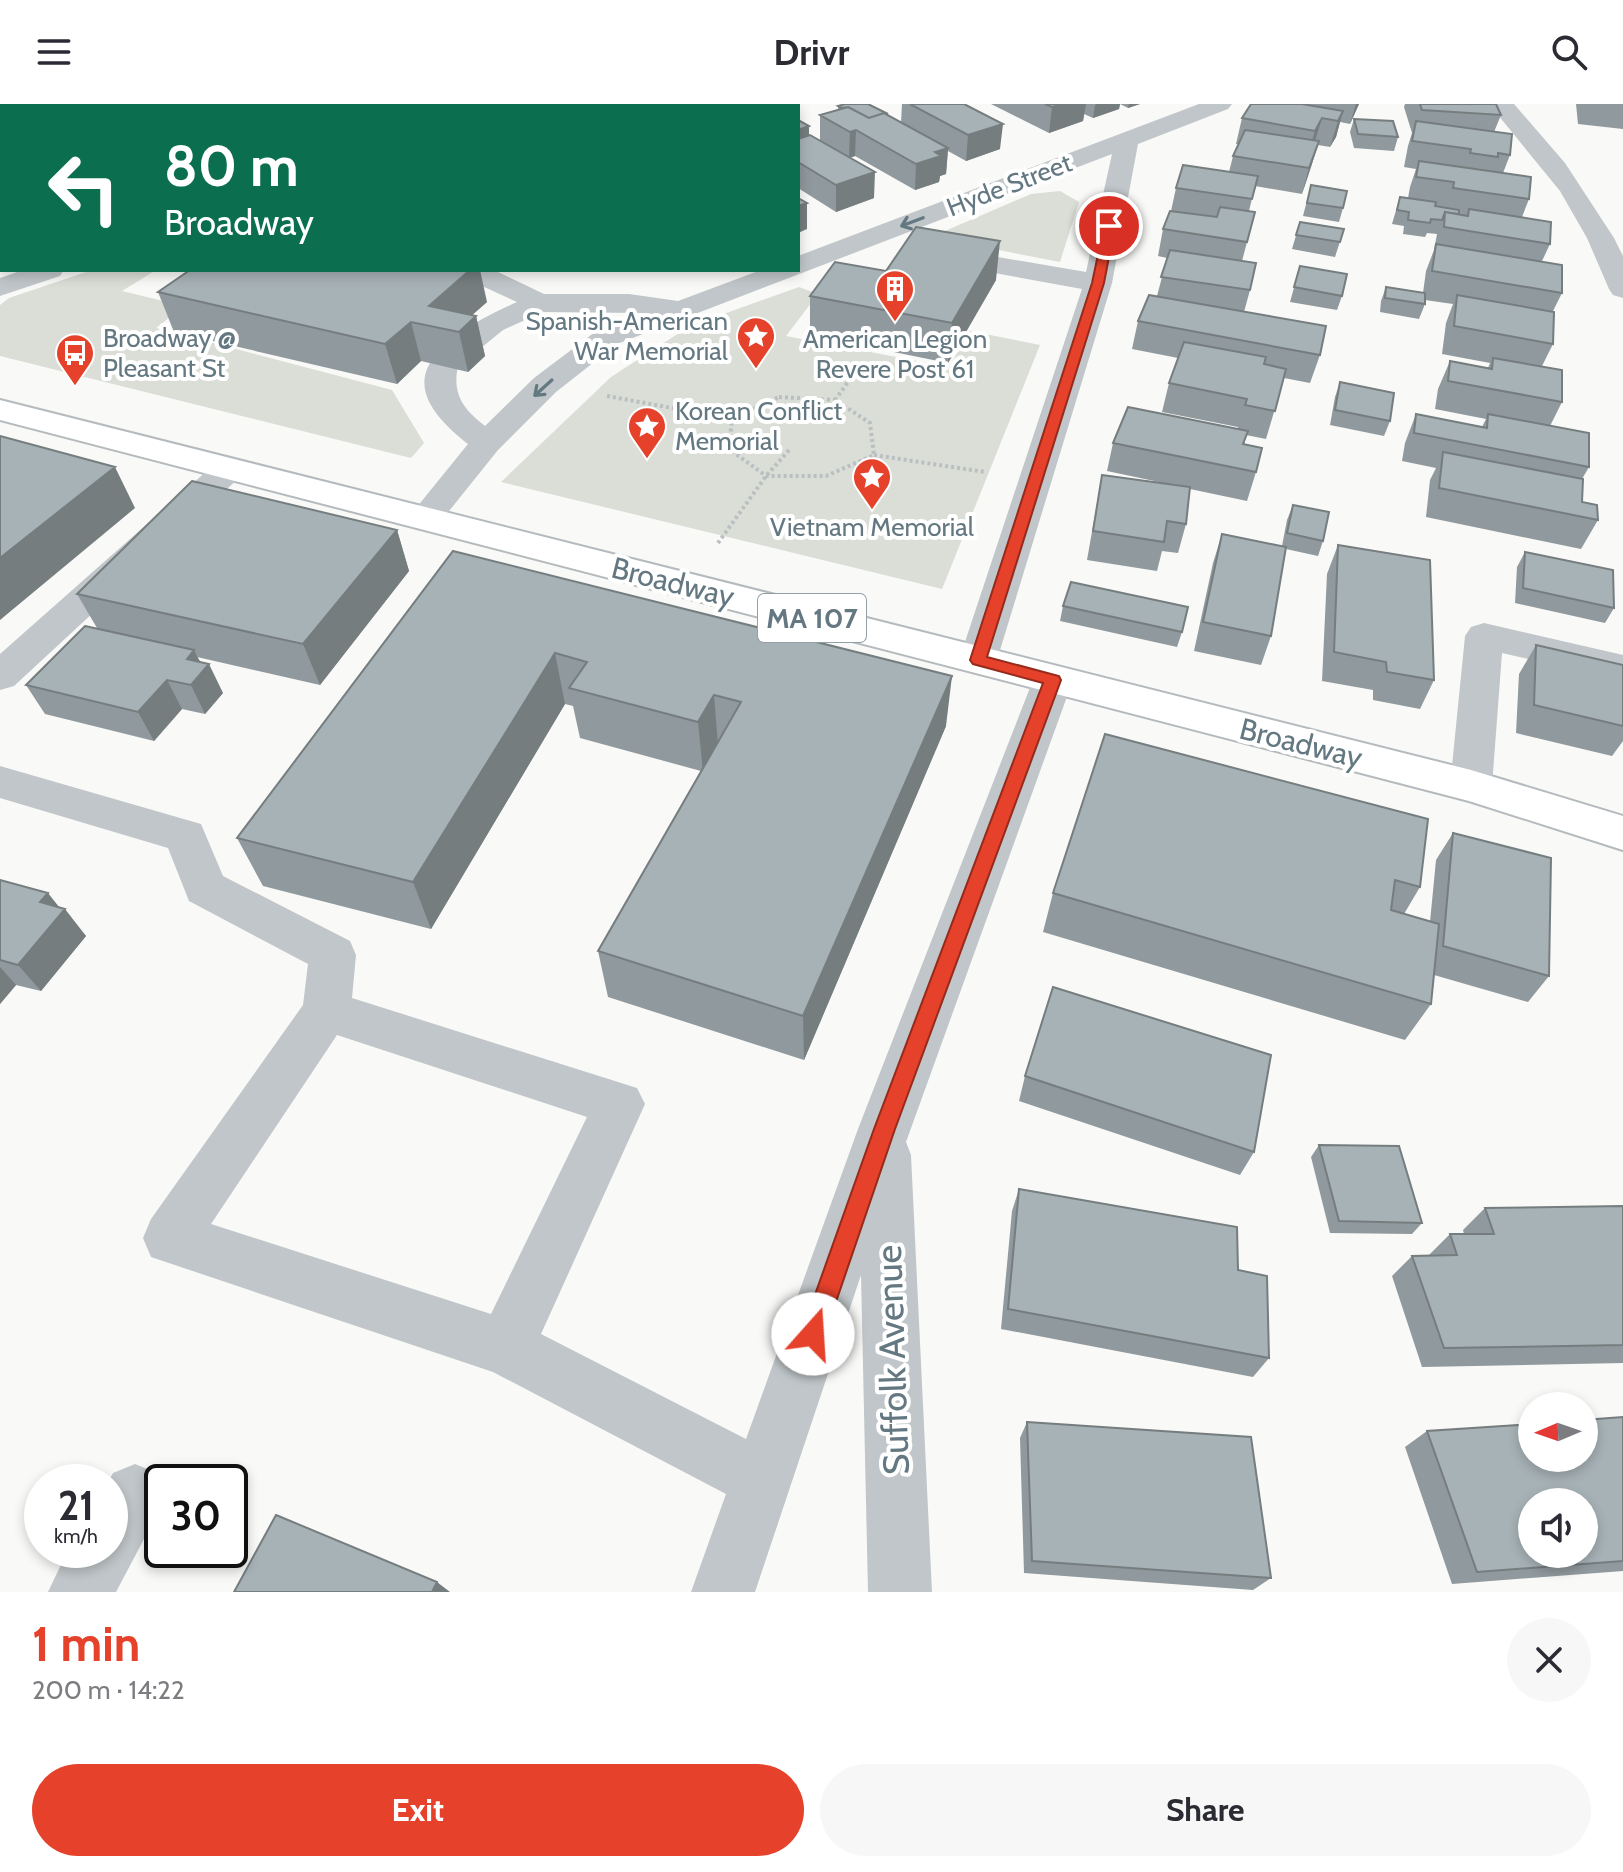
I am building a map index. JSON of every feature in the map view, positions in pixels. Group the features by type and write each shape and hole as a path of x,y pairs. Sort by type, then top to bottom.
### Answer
{"main road":[{"name":"Broadway","path":"5,415 425,518 1471,786 1623,833"}],"street":[{"name":"Hyde Street","path":"800,265 1220,104"},
{"path":"1501,104 1598,209 1621,279"},
{"path":"978,660 1098,283 1127,140"},
{"path":"862,241 1098,283"},
{"path":"0,287 44,272"},
{"path":"475,272 520,291 538,303"},
{"path":"425,518 486,443 545,385 606,338 683,310 762,274"},
{"path":"486,443 446,409 440,375 451,358 493,324 538,303 631,292 683,310"},
{"path":"0,676 229,469"},
{"path":"1471,786 1484,636 1623,668"},
{"path":"723,1592 884,1129 1053,680"},
{"path":"0,782 186,836 205,888 333,955 326,1011 170,1238 505,1347 762,1480"},
{"path":"326,1011 619,1104 505,1347"},
{"name":"Suffolk Avenue","path":"884,1129 900,1592"},
{"path":"80,1592 94,1568"}],"path":[{"path":"835,400 863,361"},
{"path":"545,385 732,419 779,397 835,400 870,423 874,455"},
{"path":"732,419 729,449 766,476 826,476 874,455 1033,480"},
{"path":"687,586 766,476 791,448"}],"shaded area":[{"path":"1060,191 1079,202 1060,262 931,237 1031,194"},
{"path":"86,272 153,272 122,291 184,306 156,328 392,390 424,443 411,458 0,356 0,305 9,298"},
{"path":"799,287 818,294 786,336 949,367 970,331 1040,345 942,589 501,482 611,377 690,326"}],"building":[{"path":"868,104 888,114 869,118 848,107 838,106"},
{"path":"910,104 964,104 1003,124 968,135"},
{"path":"1251,104 1302,104 1343,111 1338,121 1322,118 1315,131 1242,118"},
{"path":"1420,104 1496,104 1501,115 1422,110"},
{"path":"848,107 869,118 884,113 948,148 935,152 941,156 916,164 856,130 850,132 820,115"},
{"path":"1354,119 1393,121 1398,137 1358,134"},
{"path":"1416,121 1512,134 1510,155 1498,153 1498,157 1470,153 1471,149 1412,141"},
{"path":"1245,130 1319,141 1309,168 1233,156"},
{"path":"810,135 875,172 836,185 800,163 800,138"},
{"path":"1419,161 1531,177 1529,199 1453,188 1454,182 1416,177"},
{"path":"1183,165 1258,176 1252,199 1176,188"},
{"path":"1311,185 1347,191 1343,208 1307,203"},
{"path":"1400,197 1436,202 1435,206 1459,210 1459,214 1445,212 1442,220 1431,219 1430,223 1408,220 1409,212 1397,210"},
{"path":"1220,207 1255,212 1247,242 1163,229 1170,211 1217,217"},
{"path":"1469,209 1551,222 1550,244 1444,227 1445,212 1468,216"},
{"path":"1300,222 1344,229 1340,242 1296,235"},
{"path":"916,227 1000,241 952,323 810,296 835,262 886,271"},
{"path":"1436,244 1562,265 1562,293 1432,271"},
{"path":"1170,250 1256,263 1250,290 1161,277"},
{"path":"1300,266 1347,274 1342,296 1294,287"},
{"path":"187,272 468,272 429,306 476,316 459,332 411,322 385,344 158,292"},
{"path":"1386,287 1425,293 1425,304 1385,298"},
{"path":"1149,295 1326,326 1320,355 1138,321"},
{"path":"1457,295 1554,312 1553,344 1454,326"},
{"path":"1184,342 1266,357 1264,364 1286,369 1275,411 1245,405 1247,399 1169,383"},
{"path":"1493,358 1562,370 1562,402 1448,381 1450,361 1492,369"},
{"path":"1340,382 1394,393 1390,421 1335,410"},
{"path":"1128,407 1248,431 1243,444 1262,448 1256,472 1113,443"},
{"path":"1416,414 1487,428 1488,414 1589,433 1589,467 1414,433"},
{"path":"0,436 115,467 0,558"},
{"path":"1443,452 1583,479 1582,502 1597,505 1598,520 1439,488"},
{"path":"1102,475 1190,487 1186,524 1167,521 1164,542 1093,531"},
{"path":"192,481 397,530 303,644 77,594"},
{"path":"1293,505 1329,512 1323,541 1287,533"},
{"path":"1222,534 1286,547 1271,636 1203,622"},
{"path":"1338,545 1430,560 1434,680 1387,672 1386,662 1334,652"},
{"path":"453,551 952,676 803,1016 598,951 741,702 714,695 698,722 569,688 587,662 555,653 413,882 237,838"},
{"path":"1525,552 1613,570 1614,608 1523,588"},
{"path":"1071,582 1188,607 1182,632 1063,606"},
{"path":"85,626 194,650 187,659 209,664 191,685 167,680 138,712 26,685"},
{"path":"1536,645 1623,665 1623,726 1534,705"},
{"path":"1105,734 1428,819 1420,887 1395,880 1391,910 1439,924 1431,1004 1053,893"},
{"path":"1453,833 1551,858 1549,976 1443,946"},
{"path":"0,880 48,893 40,902 65,909 18,965 0,960"},
{"path":"1053,987 1271,1055 1254,1152 1025,1076"},
{"path":"1319,1145 1399,1146 1422,1223 1339,1221"},
{"path":"1019,1189 1237,1227 1238,1270 1267,1276 1269,1358 1008,1309"},
{"path":"1623,1206 1623,1345 1444,1348 1412,1256 1457,1255 1450,1234 1494,1234 1485,1208"},
{"path":"1623,1417 1623,1561 1598,1563 1598,1488 1518,1488 1518,1568 1530,1568 1477,1572 1427,1431 1518,1425 1518,1472 1598,1472 1598,1419"},
{"path":"1027,1422 1251,1437 1271,1578 1032,1561"},
{"path":"276,1515 437,1582 432,1592 234,1592"}],"place":[{"name":"American Legion Revere Post 61","path":"895,323"},
{"name":"Spanish-American War Memorial","path":"756,370"},
{"name":"Broadway @ Pleasant St","path":"75,387"},
{"name":"Korean Conflict Memorial","path":"647,460"},
{"name":"Vietnam Memorial","path":"872,511"}],"route":[{"path":"813,1334 884,1129 1053,680 978,660 1098,283 1109,226"}]}
